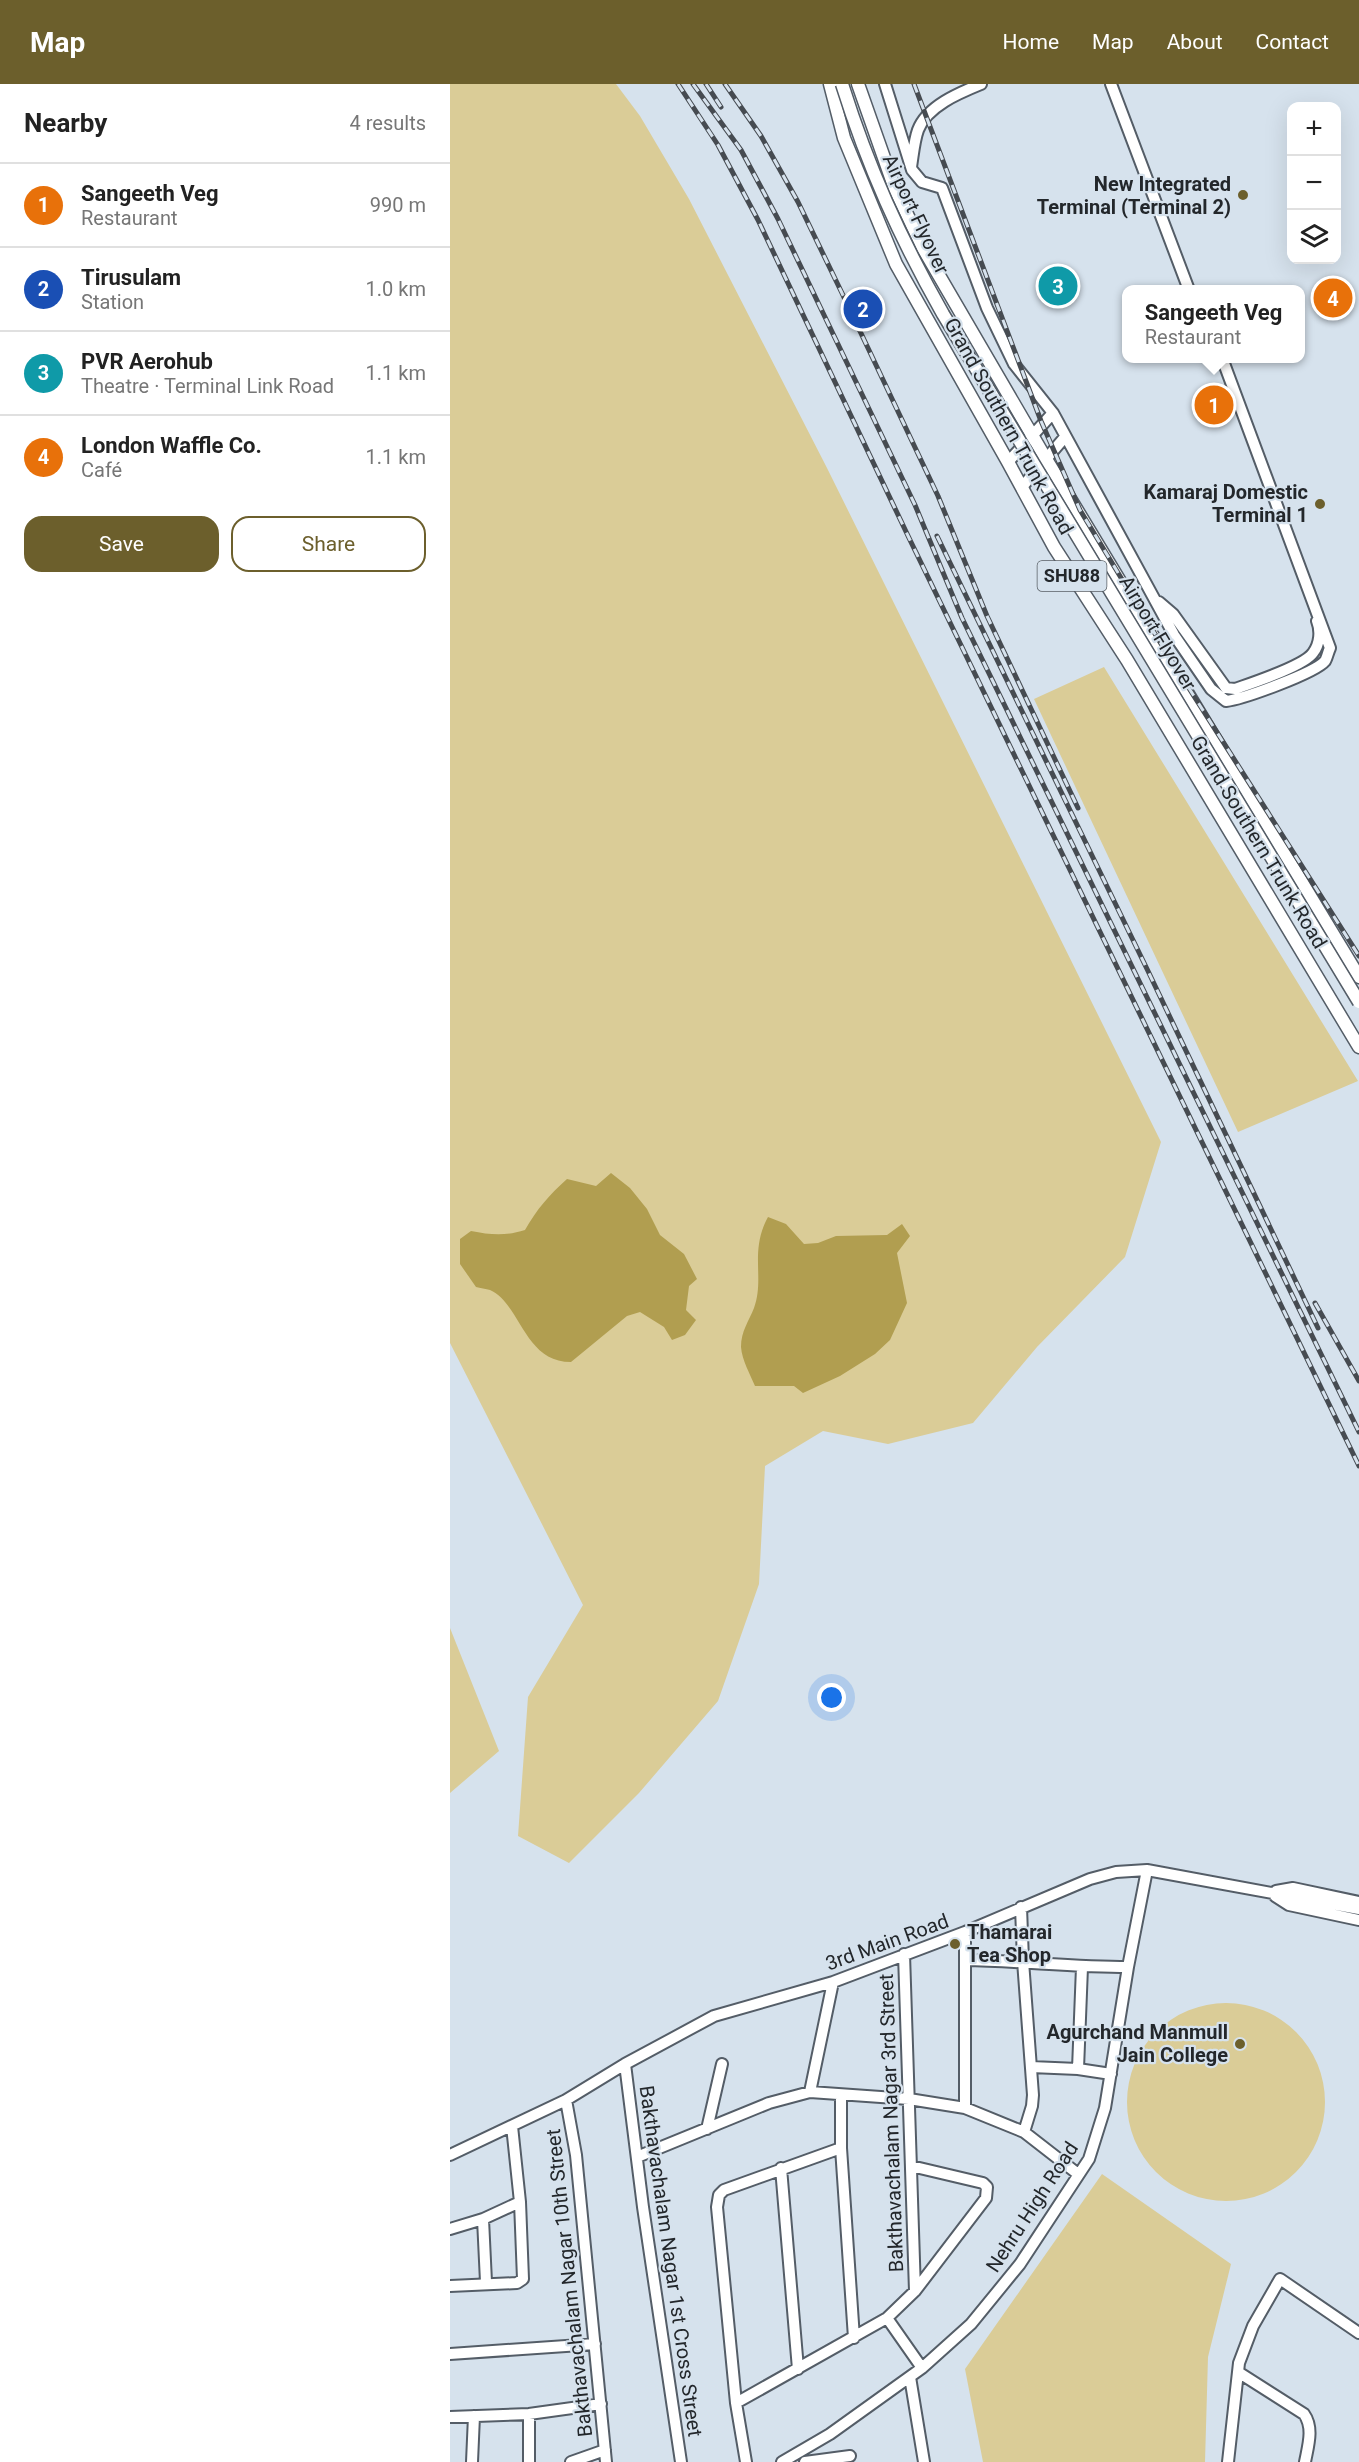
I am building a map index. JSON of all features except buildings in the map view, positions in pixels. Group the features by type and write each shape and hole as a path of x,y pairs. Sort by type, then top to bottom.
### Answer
{"main road":[{"name":"Grand Southern Trunk Road","path":"830,84 844,138 896,264 1054,548 1127,660 1359,1047"},
{"name":"Airport Flyover","path":"842,84 881,195 943,314 1359,1002"},
{"path":"858,84 895,189 923,248 1046,459 1359,976"}],"street":[{"path":"885,84 911,167 922,182 942,188 998,333 1014,363 1053,413 1174,635 1210,688 1226,701 1239,700 1315,668 1325,661 1330,648 1224,363"},
{"path":"911,167 918,130 923,120 940,105 967,89 981,84"},
{"path":"1111,84 1187,285"},
{"path":"1118,84 1194,285"},
{"path":"1154,598 1173,614 1226,688 1235,689 1252,683 1312,655 1319,644 1319,626 1282,538 1217,363"},
{"path":"1008,462 1053,413"},
{"path":"1022,487 1065,437"},
{"name":"3rd Main Road","path":"450,2155 566,2100 625,2064 714,2016 833,1982 966,1932 1090,1879 1116,1872 1147,1870 1359,1909"},
{"name":"Nehru High Road","path":"785,2461 830,2434 910,2377 971,2324 1020,2264 1089,2159 1111,2074 1128,1966 1147,1870"},
{"path":"1270,1893 1293,1888 1359,1902"},
{"path":"1270,1893 1289,1905 1359,1920"},
{"path":"1021,1907 1032,2106 1024,2132"},
{"path":"965,2108 966,1932"},
{"name":"Bakthavachalam Nagar 3rd Street","path":"904,1954 915,2290"},
{"path":"966,1960 1023,1961 1082,1967 1128,1966"},
{"path":"1078,2069 1082,1967"},
{"path":"810,2092 833,1982"},
{"name":"Bakthavachalam Nagar 1st Cross Street","path":"625,2064 681,2462"},
{"path":"707,2129 722,2064"},
{"path":"1031,2067 1078,2069 1111,2074"},
{"path":"637,2157 769,2103 810,2092 909,2099 965,2108 1024,2132 1078,2174"},
{"path":"841,2095 841,2148 854,2338"},
{"name":"Bakthavachalam Nagar 10th Street","path":"566,2100 576,2155 606,2462"},
{"path":"450,2286 486,2282 517,2283 523,2279 520,2202 512,2126"},
{"path":"746,2462 736,2403 717,2200 724,2190 841,2148"},
{"path":"736,2403 887,2318 915,2290 982,2205 988,2193 983,2183 911,2166"},
{"path":"782,2168 798,2369"},
{"path":"450,2229 483,2219 520,2202"},
{"path":"483,2219 486,2282"},
{"path":"1228,2462 1239,2363 1253,2326 1280,2279 1359,2333"},
{"path":"887,2318 922,2368"},
{"path":"450,2354 595,2344"},
{"path":"1238,2372 1304,2414 1308,2419 1310,2432 1305,2462"},
{"path":"910,2377 924,2462"},
{"path":"450,2417 529,2414 601,2404"},
{"path":"529,2414 529,2462"},
{"path":"472,2462 474,2416"},
{"path":"571,2462 604,2450"},
{"path":"805,2462 850,2456"}],"shaded area":[{"path":"450,84 616,84 640,116 689,199 827,468 1161,1142 1125,1257 1037,1347 973,1423 888,1444 823,1431 765,1466 759,1584 718,1701 639,1793 569,1863 518,1836 528,1697 583,1605 450,1343"},
{"path":"1104,667 1358,1081 1238,1132 1034,699"},
{"path":"611,1173 630,1188 647,1209 660,1235 684,1254 697,1279 689,1286 686,1310 696,1320 685,1335 672,1340 664,1327 640,1312 627,1316 571,1362 555,1359 543,1353 533,1343 500,1297 490,1290 476,1287 460,1264 460,1239 471,1231 498,1234 525,1230 534,1215 567,1179 596,1186"},
{"path":"768,1217 786,1224 804,1244 818,1243 836,1236 887,1235 902,1224 910,1236 897,1253 907,1303 890,1340 875,1354 840,1376 803,1393 794,1386 755,1386 741,1347 742,1336 757,1297 759,1242"},
{"path":"450,1628 499,1751 450,1793"},
{"path":"1216,2003 1236,2003 1273,2014 1303,2039 1318,2064 1325,2092 1321,2131 1314,2149 1289,2179 1273,2190 1255,2197 1236,2201 1216,2201 1179,2190 1149,2165 1138,2149 1131,2131 1127,2112 1127,2092 1138,2055 1163,2025 1179,2014 1197,2007"},
{"path":"1102,2174 1231,2264 1208,2357 1205,2462 983,2462 965,2369"}],"railway":[{"path":"678,84 718,145 758,220 910,540 1359,1466"},
{"path":"693,84 741,150 778,219 915,505 962,618 1359,1432"},
{"path":"706,84 721,107"},
{"path":"725,84 761,136 798,202 938,496 987,616 1078,808"},
{"path":"914,84 1041,421 1080,510 1166,652 1359,956"},
{"path":"937,536 1318,1328"},
{"path":"1315,1303 1359,1381"}],"place":[{"name":"New Integrated Terminal (Terminal 2)","path":"1243,195"},
{"name":"PVR Aerohub","path":"1058,286"},
{"name":"London Waffle Co.","path":"1333,298"},
{"name":"Tirusulam","path":"863,309"},
{"name":"Sangeeth Veg","path":"1214,405"},
{"name":"Kamaraj Domestic Terminal 1","path":"1320,504"},
{"name":"Thamarai Tea Shop","path":"955,1944"},
{"name":"Agurchand Manmull Jain College","path":"1240,2044"}]}
